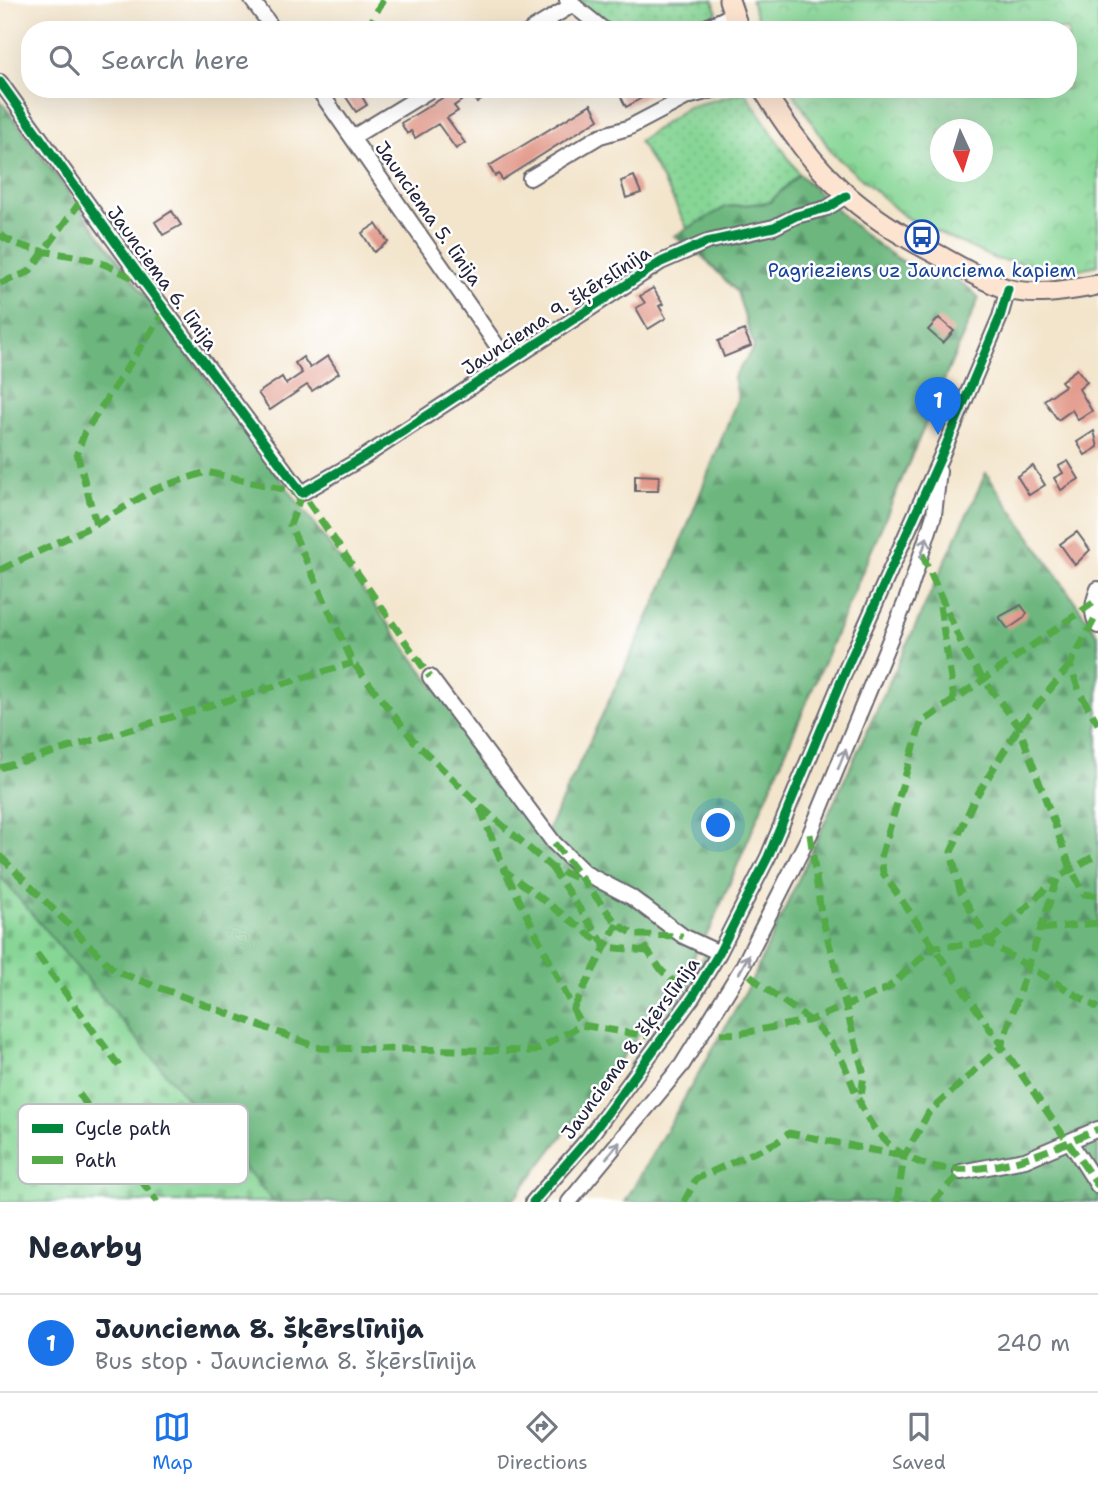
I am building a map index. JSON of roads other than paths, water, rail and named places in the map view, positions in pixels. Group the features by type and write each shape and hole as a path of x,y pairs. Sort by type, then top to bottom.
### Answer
{"main road":[{"path":"768,98 794,140 846,196 889,229 1008,289 1040,293 1098,285"}],"street":[{"path":"252,0 267,21"},
{"path":"544,21 570,2 593,21"},
{"name":"Jaunciema 6. līnija","path":"0,82 144,282 302,493"},
{"name":"Jaunciema 5. līnija","path":"325,98 507,360"},
{"path":"353,137 417,98"},
{"path":"530,178 600,136 628,128 685,98"},
{"name":"Jaunciema 9. šķērslīnija","path":"302,493 364,457 507,360 661,261 708,242 774,227 796,216 837,204 846,196"},
{"name":"Jaunciema 8. šķērslīnija","path":"533,1202 588,1139 692,998 719,953 768,857 847,667 1000,317 1008,289"},
{"name":"Jaunciema 8. šķērslīnija","path":"569,1202 682,1065 742,968 810,834 908,598 934,515 940,459"},
{"path":"1098,589 1093,603 1094,620 1098,626"},
{"path":"430,677 554,843 585,873 631,897 683,936 713,950"},
{"path":"961,1172 1025,1160 1098,1129"},
{"path":"1070,1142 1098,1186"}],"place":[{"name":"Pagrieziens uz Jaunciema kapiem","path":"922,237"},
{"name":"Jaunciema 8. šķērslīnija","path":"938,435"}]}
